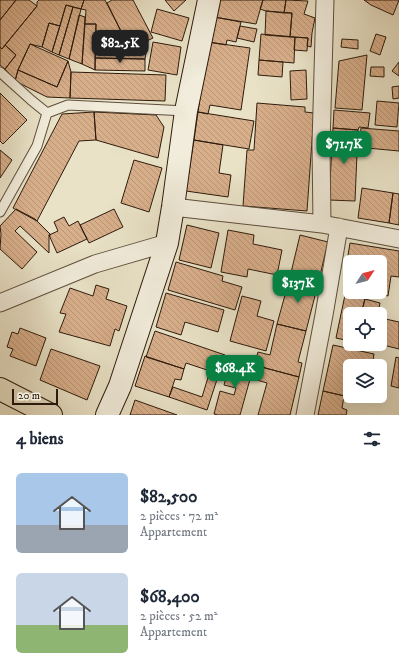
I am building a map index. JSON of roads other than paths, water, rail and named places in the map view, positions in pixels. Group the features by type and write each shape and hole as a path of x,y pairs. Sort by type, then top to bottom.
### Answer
{"highway":[{"path":"0,389 51,415"}],"street":[{"path":"107,415 120,386 167,243 186,110 209,0"},
{"path":"305,415 324,315 330,225 321,145 325,0"},
{"path":"173,207 330,225 399,239"},
{"path":"0,303 95,264 167,243"}],"lane":[{"path":"0,72 47,113"},
{"path":"47,113 68,105 186,110"},
{"path":"0,212 37,146 47,113"}]}
